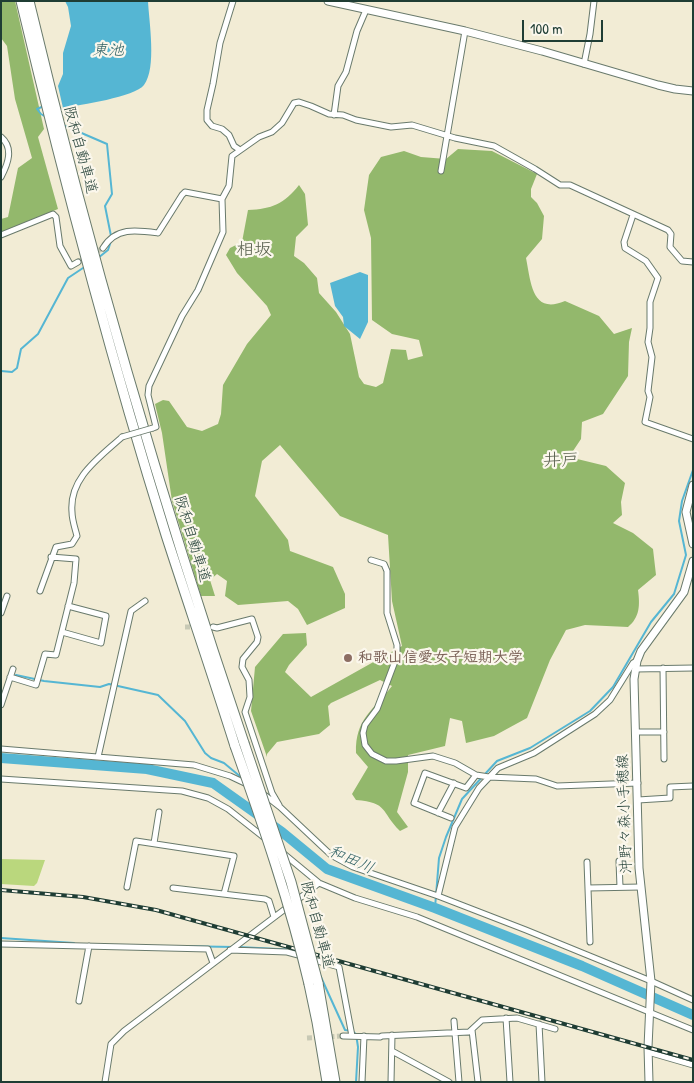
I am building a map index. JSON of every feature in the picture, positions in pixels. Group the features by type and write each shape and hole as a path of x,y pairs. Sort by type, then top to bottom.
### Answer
{"highway":[{"name":"阪和自動車道","path":"21,1 44,79 85,255 142,456 166,535 240,745 296,931 314,984 335,1082"},
{"name":"阪和自動車道","path":"29,1 44,79"},
{"name":"阪和自動車道","path":"314,984 327,1082"}],"main road":[{"path":"328,1 466,32 542,51 675,89 693,91"},
{"path":"693,485 686,512 693,544"},
{"name":"沖野々森小手穂線","path":"649,1082 648,1052 651,982 649,948 644,923 641,887 636,669 641,651 677,604 691,579 693,561"}],"street":[{"path":"233,1 220,43 207,110 207,120 212,126 222,129 229,135 234,146 240,150"},
{"path":"584,64 594,1"},
{"path":"334,115 338,86 346,72 354,39 366,10"},
{"path":"441,171 466,32"},
{"path":"40,591 56,547 72,544 77,536 72,511 76,486 86,469 122,437 156,427 148,395 149,386 182,316 198,290 223,232 222,199 229,186 232,156 259,137 272,132 282,123 294,103 299,102 318,110 334,115 343,115 356,120 391,127 412,125 494,146 560,185 570,185 668,230 671,234 670,248 682,261 693,262"},
{"path":"1,136 9,150 8,163 1,177"},
{"path":"103,248 109,238 131,230 158,233 182,195 186,192 222,199"},
{"path":"1,235 53,214 56,217 60,246 71,266 78,262"},
{"path":"634,215 624,242 625,248 646,262 658,278 650,302 648,342 652,357 648,391 650,397 645,422 693,439"},
{"path":"10,677 36,685 45,654 56,655 74,583 76,559 51,557"},
{"path":"371,560 384,564 388,571 387,612 397,645 397,656 376,709 365,724 365,745 372,754 386,761 433,756 455,763 476,775 536,779 557,786 638,783"},
{"path":"1,612 7,596"},
{"path":"98,757 131,611 145,601"},
{"path":"62,632 101,643 106,616 68,606"},
{"path":"213,627 217,628 252,619 258,636 258,642 243,659 242,667 249,680 250,697 245,712 272,793 280,808"},
{"path":"438,896 455,827 479,788 498,768 534,753 596,714 610,700 633,663 637,661"},
{"path":"663,668 664,759"},
{"path":"636,669 693,668"},
{"path":"1,705 4,690 13,669"},
{"path":"636,732 664,732"},
{"path":"1,749 194,765 230,776 257,789 331,855 354,867 438,896 693,1000"},
{"path":"451,818 414,804 425,773 466,788 476,775"},
{"path":"1,778 182,791 208,798 228,809 320,883 355,898 418,917 649,1010 693,1030"},
{"path":"438,813 454,783"},
{"path":"638,800 670,798 670,787 693,786"},
{"path":"154,843 159,812"},
{"path":"127,887 136,841 234,856 224,894"},
{"path":"619,861 620,888"},
{"path":"588,862 590,942"},
{"path":"105,1082 111,1044 124,1031 320,883"},
{"path":"588,888 641,887"},
{"path":"173,888 265,899 269,901 274,917"},
{"path":"1,944 208,949 214,963"},
{"path":"79,1000 89,946"},
{"path":"230,950 287,952 339,967 352,1036"},
{"path":"343,1036 380,1037 470,1032 482,1020 506,1018 517,1018 555,1029"},
{"path":"506,1018 510,1082"},
{"path":"454,1021 458,1082"},
{"path":"539,1024 542,1082"},
{"path":"472,1030 478,1082"},
{"path":"362,1082 364,1036"},
{"path":"391,1082 392,1036"},
{"path":"392,1051 450,1082"},
{"path":"648,1052 693,1065"}],"green space":[{"path":"1,1 15,1 44,129 38,137 58,209 1,232 1,219 8,217 18,168 32,158 15,99 7,46 1,38"},
{"path":"458,149 492,151 537,174 531,189 531,197 537,203 544,216 542,239 526,258 532,286 539,300 546,304 565,301 599,316 614,334 632,328 629,342 628,376 603,414 582,422 581,439 569,457 606,466 625,483 621,502 622,515 613,523 633,533 653,549 656,575 638,590 637,615 628,627 585,625 566,630 550,660 527,718 494,736 466,743 462,721 450,718 445,746 408,755 408,772 397,812 408,827 400,831 383,809 374,803 356,800 352,794 368,767 356,753 359,731 367,715 392,686 380,680 331,703 328,706 330,725 319,734 277,742 267,754 267,757 251,711 255,667 283,634 306,633 307,645 285,672 311,697 402,646 392,601 388,535 340,516 280,445 262,461 255,496 288,540 290,551 333,567 345,594 345,608 307,625 298,609 288,601 238,605 225,596 227,581 217,574 210,580 215,596 201,596 172,501 162,433 155,404 163,400 169,401 187,427 202,431 218,424 221,414 223,385 247,344 271,315 267,306 237,273 226,255 230,248 242,242 248,210 271,207 283,201 299,185 305,194 308,225 296,237 294,256 304,263 317,278 319,293 336,312 350,334 359,377 364,384 376,387 383,383 391,349 406,350 408,360 423,356 419,340 392,334 372,320 371,238 364,210 369,175 381,157 404,151 421,157 446,159"},
{"path":"1,859 45,860 37,883 34,886 1,884"}],"water":[{"name":"東池","path":"65,1 148,1 151,56 148,77 144,85 119,97 63,108 58,86 63,74 63,53 71,26 68,7"},
{"path":"360,272 368,275 368,322 360,339 344,326 343,317 335,306 330,283"}],"waterway":[{"path":"44,106 37,109 46,117"},
{"path":"63,125 107,144 112,194 105,206 111,236"},
{"path":"98,258 108,250 111,241"},
{"path":"1,371 12,372 17,368 21,349 38,334 68,278 86,266"},
{"path":"435,908 439,858 462,799 497,761 530,748 590,711 613,687 651,622 674,594 686,555 679,521 682,501 693,470"},
{"path":"14,677 16,675 44,681 100,687 109,684 158,695 185,721 205,753 211,758 224,763 242,778"},
{"name":"和田川","path":"1,758 147,769 213,783 282,832 327,869 435,908 582,966 693,1015"},
{"path":"1,938 74,943"},
{"path":"176,946 234,947"},
{"path":"238,947 298,950"},
{"path":"320,975 345,1030 356,1034 358,1047 356,1082"}],"tunnel":[{"path":"78,262 103,248"},
{"path":"185,627 213,627"},
{"path":"307,1038 343,1036"}],"railway":[{"path":"1,890 83,897 156,910 693,1060"}],"place":[{"name":"和歌山信愛女子短期大学","path":"348,658"}],"district":[{"name":"相坂","path":"254,250"},
{"name":"井戸","path":"561,461"}]}
